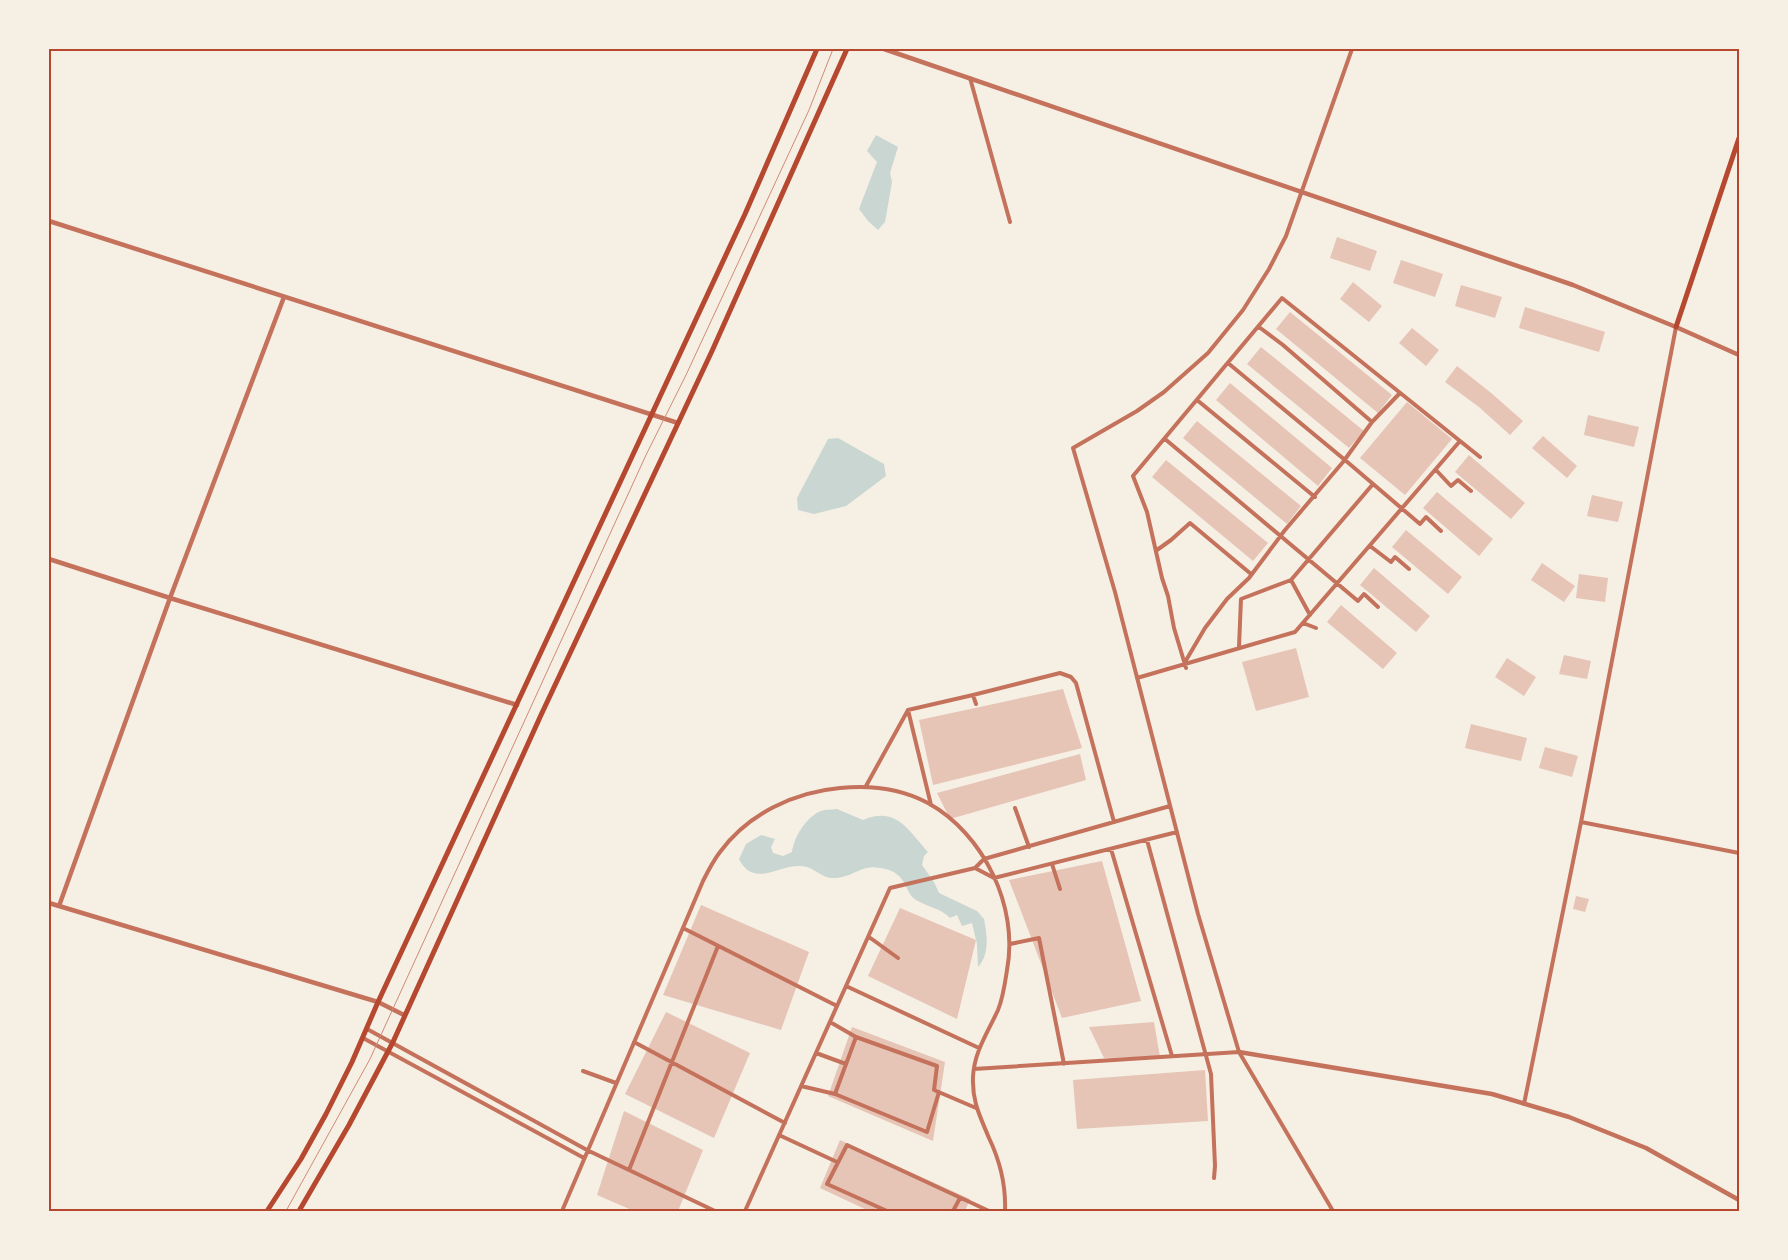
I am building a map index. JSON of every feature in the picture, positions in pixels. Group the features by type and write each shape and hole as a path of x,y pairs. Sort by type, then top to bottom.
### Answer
{"main road":[{"path":"267,1211 305,1152 352,1062 378,1002 745,214 817,49"},
{"path":"299,1211 349,1125 393,1042 541,715 712,352 847,49"},
{"path":"1676,327 1739,138"}],"street":[{"path":"884,49 1573,285 1676,327 1739,356"},
{"path":"1333,1211 1239,1052 1198,914 1115,592 1072,448 1137,411 1164,392 1189,371 1225,334 1252,297 1274,261 1286,236 1352,49"},
{"path":"970,78 1010,222"},
{"path":"49,221 678,423"},
{"path":"59,906 170,598 284,297"},
{"path":"1186,668 1162,578 1157,550 1142,496 1134,476 1282,298 1480,457"},
{"path":"1258,326 1283,345 1372,422"},
{"path":"1524,1104 1581,822 1676,327"},
{"path":"1228,363 1420,524 1426,518 1441,530"},
{"path":"1185,662 1205,628 1226,599 1251,574 1345,460 1372,422 1400,393"},
{"path":"1197,400 1315,497"},
{"path":"1165,438 1358,601 1364,594 1378,607"},
{"path":"1137,678 1185,662 1295,632 1460,442"},
{"path":"1436,470 1451,486 1458,480 1471,491"},
{"path":"1239,648 1241,599 1291,580 1373,484"},
{"path":"1157,550 1190,523 1251,574"},
{"path":"1370,546 1391,562 1395,557 1409,569"},
{"path":"49,559 517,705"},
{"path":"1291,580 1310,615"},
{"path":"1303,623 1316,628"},
{"path":"866,786 908,710 973,696 1060,673 1072,677 1076,682 1114,822"},
{"path":"973,696 976,704"},
{"path":"908,710 932,805"},
{"path":"562,1211 703,881 720,852 740,830 758,816 784,801 832,788 866,786 906,794 932,805 962,830 984,859 994,878 1006,911 1010,944 1008,969 1000,1004 980,1048 974,1069 973,1085 976,1108 1000,1167 1004,1186 1005,1211"},
{"path":"745,1211 890,888 975,868 984,859 1170,806"},
{"path":"1015,808 1029,847"},
{"path":"1581,822 1739,853"},
{"path":"975,868 994,878 1177,832"},
{"path":"1147,840 1210,1074 1216,1166 1214,1178"},
{"path":"1111,849 1172,1056"},
{"path":"1052,864 1060,890"},
{"path":"49,903 378,1002 404,1015"},
{"path":"683,928 837,1006"},
{"path":"869,936 898,958"},
{"path":"1010,944 1039,938 1064,1064"},
{"path":"629,1170 718,946"},
{"path":"846,986 980,1048"},
{"path":"830,1022 856,1037 937,1066 934,1090 976,1108"},
{"path":"367,1028 588,1150 715,1211"},
{"path":"835,1094 856,1037"},
{"path":"363,1038 584,1158"},
{"path":"634,1042 785,1123"},
{"path":"974,1069 1239,1052 1492,1094 1569,1117 1646,1148 1739,1200"},
{"path":"816,1054 846,1064"},
{"path":"582,1071 616,1083"},
{"path":"801,1086 835,1094 927,1132 939,1092"},
{"path":"779,1136 838,1162"},
{"path":"887,1211 827,1184 847,1145 989,1211"},
{"path":"953,1211 960,1198"}],"shaded area":[{"path":"876,135 898,147 890,173 892,182 885,222 878,230 859,209 877,162 867,151"},
{"path":"838,438 884,464 886,476 846,506 814,514 798,510 797,498 828,439"},
{"path":"837,809 863,820 874,816 893,818 900,822 914,836 928,852 924,856 922,865 939,893 977,911 984,919 987,938 986,950 978,967 977,944 972,923 962,926 957,915 950,918 942,912 916,900 912,897 903,880 889,870 872,867 843,877 831,878 807,867 798,866 761,874 753,873 745,868 739,859 746,844 761,835 775,839 771,847 773,853 783,856 792,852 798,834 810,818 823,810"}],"building":[{"path":"1337,237 1377,251 1370,271 1330,258"},
{"path":"1401,260 1443,274 1435,297 1393,283"},
{"path":"1353,282 1382,306 1369,322 1340,299"},
{"path":"1461,285 1502,297 1495,318 1455,306"},
{"path":"1525,307 1605,332 1599,352 1519,328"},
{"path":"1290,312 1392,395 1378,413 1276,329"},
{"path":"1412,328 1439,350 1426,366 1399,343"},
{"path":"1261,347 1364,431 1349,448 1247,364"},
{"path":"1457,366 1523,421 1510,435 1479,407 1445,382"},
{"path":"1230,383 1332,468 1318,486 1216,400"},
{"path":"1407,402 1452,439 1405,495 1360,458"},
{"path":"1588,415 1639,427 1634,447 1584,435"},
{"path":"1197,421 1301,506 1287,524 1183,438"},
{"path":"1543,436 1577,466 1567,478 1532,448"},
{"path":"1469,455 1525,503 1511,519 1455,472"},
{"path":"1166,460 1268,543 1253,561 1152,477"},
{"path":"1437,492 1493,539 1479,556 1423,508"},
{"path":"1592,495 1623,502 1618,522 1587,516"},
{"path":"1406,530 1462,577 1448,594 1392,547"},
{"path":"1542,563 1575,586 1564,602 1531,580"},
{"path":"1374,568 1430,616 1416,632 1360,585"},
{"path":"1579,574 1608,578 1605,602 1576,598"},
{"path":"1341,605 1397,653 1383,669 1327,622"},
{"path":"1296,648 1309,697 1256,711 1242,662"},
{"path":"1564,655 1591,661 1587,679 1559,674"},
{"path":"1507,658 1536,677 1524,696 1495,677"},
{"path":"1063,689 1082,748 933,785 919,720"},
{"path":"1471,724 1527,738 1521,761 1465,748"},
{"path":"1545,747 1578,756 1572,777 1539,768"},
{"path":"1080,754 1086,780 950,819 937,793"},
{"path":"1102,861 1141,1001 1062,1018 1009,880"},
{"path":"1576,896 1589,899 1585,912 1573,909"},
{"path":"701,905 809,952 781,1030 663,995"},
{"path":"900,908 976,940 957,1019 868,976"},
{"path":"666,1012 750,1053 714,1138 625,1094"},
{"path":"1154,1022 1160,1057 1104,1058 1089,1027"},
{"path":"852,1027 945,1062 933,1141 828,1096"},
{"path":"1205,1070 1208,1121 1077,1129 1073,1080"},
{"path":"624,1111 703,1150 678,1211 634,1211 597,1195"},
{"path":"840,1140 970,1199 965,1211 869,1211 820,1188"}],"tram line":[{"path":"286,1211 370,1059 646,455 686,375 809,110 833,49"}]}
